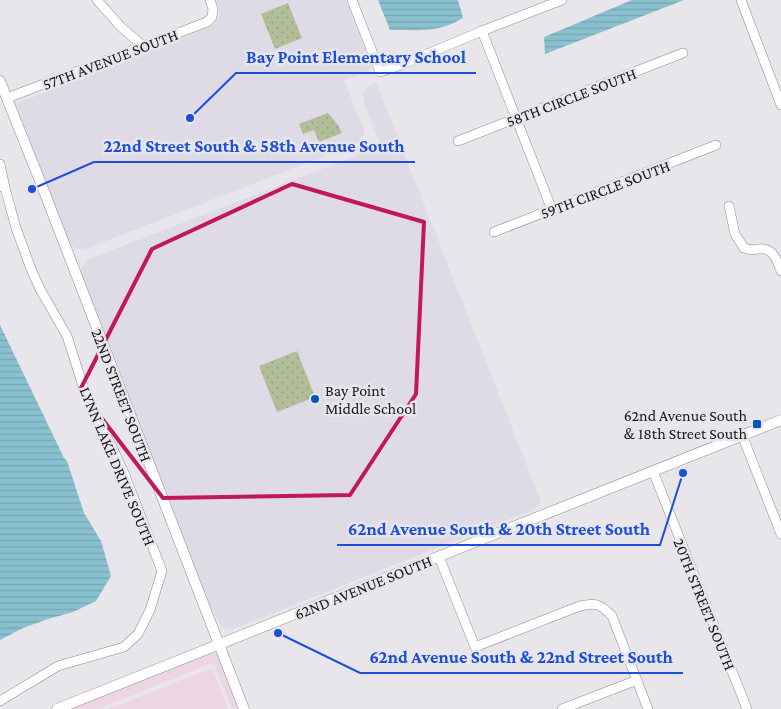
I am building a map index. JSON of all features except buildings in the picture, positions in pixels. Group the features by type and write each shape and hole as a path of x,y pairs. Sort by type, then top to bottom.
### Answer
{"street":[{"path":"97,0 121,27 143,46"},
{"name":"57TH AVENUE SOUTH","path":"7,98 207,22 212,17 214,9 210,0"},
{"path":"352,0 380,72 562,0"},
{"path":"741,0 781,106"},
{"path":"482,31 552,210"},
{"name":"58TH CIRCLE SOUTH","path":"458,141 684,53"},
{"name":"22ND STREET SOUTH","path":"0,81 244,709"},
{"name":"59TH CIRCLE SOUTH","path":"494,232 716,145"},
{"name":"LYNN LAKE DRIVE SOUTH","path":"0,164 2,187 31,269 67,336 89,405 114,449 162,571 150,610 138,634 131,643 124,647 58,666 0,700"},
{"path":"729,206 735,234 744,248 752,251 765,249 770,252 777,261 781,271"},
{"name":"62ND AVENUE SOUTH","path":"57,709 781,420"},
{"path":"742,435 780,531"},
{"name":"20TH STREET SOUTH","path":"653,471 747,709"},
{"path":"439,557 475,647 577,607 590,603 603,606 612,616 648,709"},
{"path":"562,709 637,680"}],"highlighted area":[{"path":"292,184 424,222 416,394 350,495 163,498 80,390 152,249"}],"shaded area":[{"path":"216,0 346,0 372,66 368,71 344,81 365,132 362,138 356,144 83,250 73,247 69,242 16,104 210,27 217,21 220,14"},
{"name":"Bay Point Middle School","path":"376,82 540,499 540,505 530,511 233,629 227,629 221,626 210,606 81,274 81,268 89,259 381,146 364,102 363,94 365,89"},
{"path":"217,651 239,709 232,709 215,666 210,664 97,709 70,709 116,689"},
{"path":"212,668 228,709 108,709"}],"green space":[{"path":"288,3 302,38 275,49 261,14"},
{"path":"328,113 342,133 319,142 314,130 303,134 299,124"},
{"path":"297,351 315,397 277,412 259,366"}],"water":[{"path":"378,0 458,0 463,18 454,23 436,28 390,30"},
{"path":"632,0 684,0 545,54 544,37"},
{"path":"0,325 67,461 84,513 101,541 111,576 96,601 73,612 23,628 0,640"}],"place":[{"name":"Bay Point Elementary School","path":"190,118"},
{"name":"22nd Street South & 58th Avenue South","path":"32,189"},
{"name":"Bay Point Middle School","path":"315,399"},
{"name":"62nd Avenue South & 18th Street South","path":"757,424"},
{"name":"62nd Avenue South & 20th Street South","path":"683,473"},
{"name":"62nd Avenue South & 22nd Street South","path":"278,633"}]}
